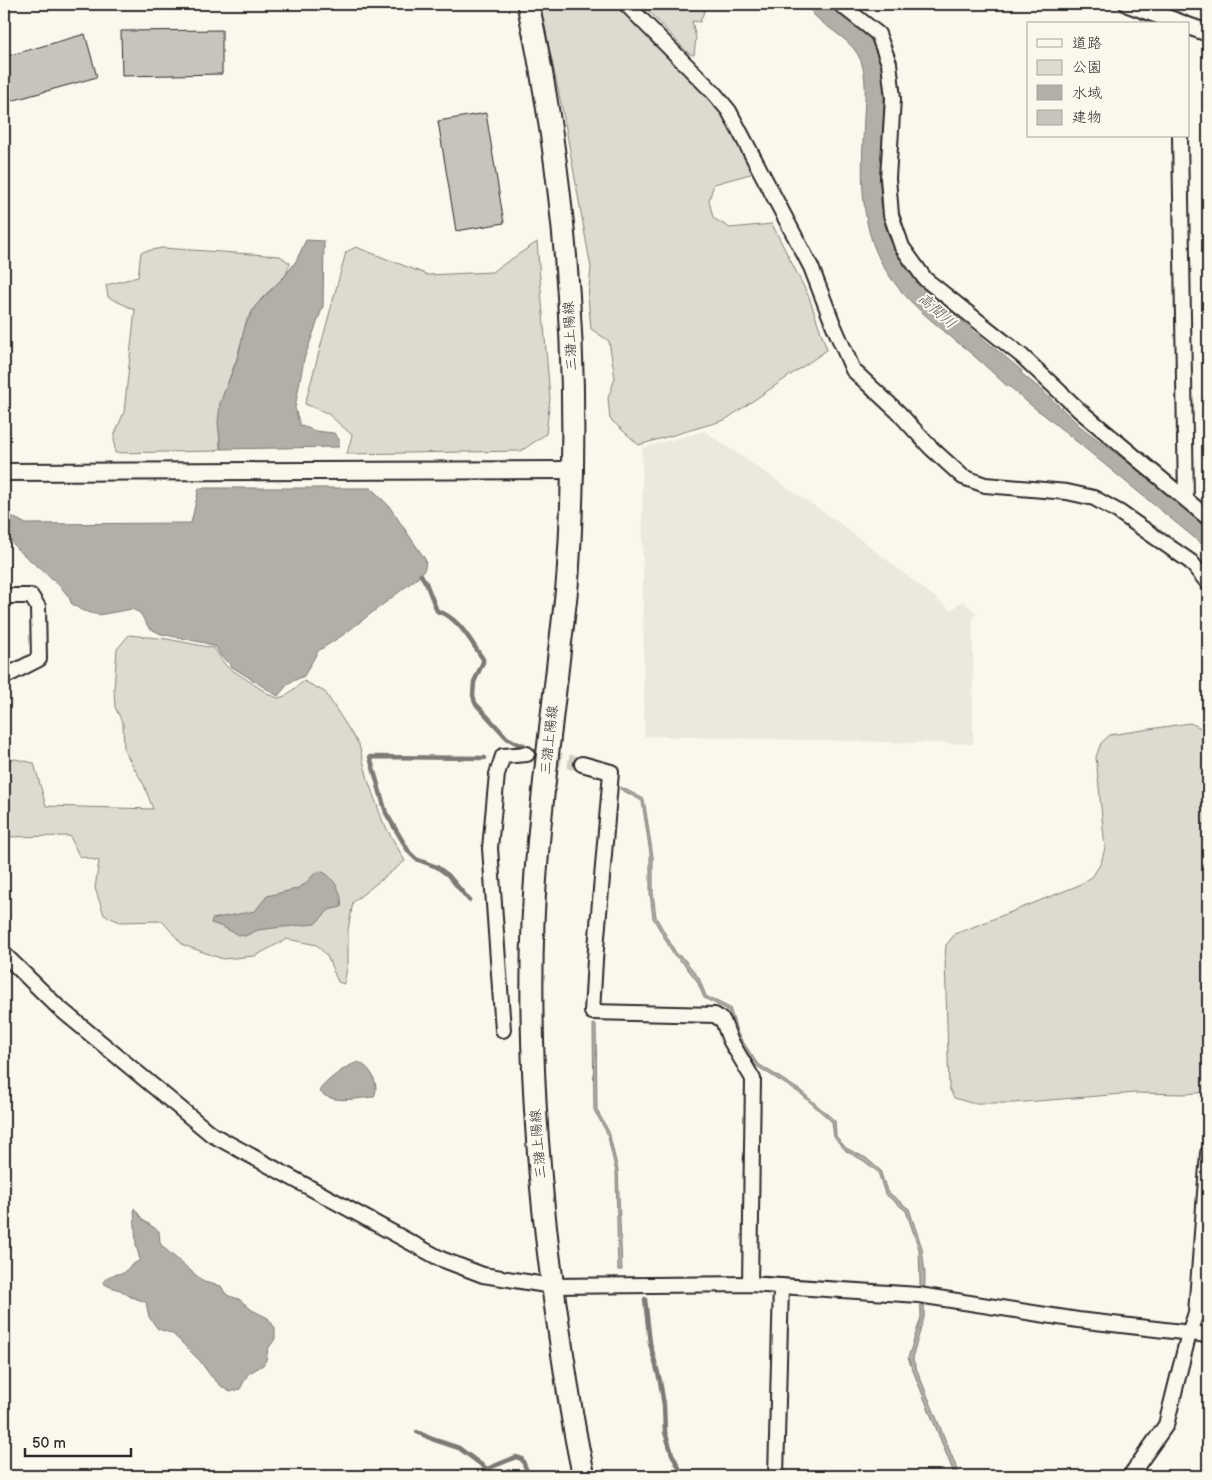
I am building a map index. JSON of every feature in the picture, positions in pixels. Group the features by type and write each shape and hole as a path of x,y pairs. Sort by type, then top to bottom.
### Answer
{"main road":[{"name":"三潴上陽線","path":"528,4 543,73 557,169 566,260 572,362 572,470 567,576 538,843 533,933 534,1106 544,1223 552,1286 576,1445 584,1476"}],"street":[{"path":"626,4 714,93 729,111 811,267 832,324 853,370 898,412 930,447 963,477 986,485 1067,492 1094,498 1119,512 1191,562 1208,583"},
{"path":"840,4 878,34 890,63 893,98 888,178 891,215 902,247 926,280 1022,356 1079,410 1208,518"},
{"path":"1128,4 1177,22"},
{"path":"1190,27 1208,33"},
{"path":"1180,138 1186,499"},
{"path":"4,472 572,470"},
{"path":"4,596 31,596 38,607 40,659 4,677"},
{"path":"503,1030 491,838 497,774 503,756 527,754"},
{"path":"582,764 611,772 592,1012 715,1015 723,1021 730,1040 753,1079 750,1284"},
{"path":"4,954 58,1007 211,1134 441,1259 483,1275 552,1286 750,1284 923,1295 1078,1320 1208,1335"},
{"path":"1130,1476 1166,1425 1188,1333 1196,1313 1208,1153"},
{"path":"776,1476 781,1286"}],"shaded area":[{"path":"704,431 838,522 951,610 962,601 977,613 973,616 973,744 644,736 642,448"}],"green space":[{"path":"540,4 617,4 719,107 754,173 714,184 709,200 713,218 730,228 772,224 809,297 827,350 725,420 639,445 610,419 608,398 615,378 609,341 591,329 588,297 591,268 565,123"},
{"path":"642,4 701,4 705,9 700,22 692,21 696,38 694,55 688,53"},
{"path":"537,242 550,398 546,434 521,451 347,454 352,435 327,413 305,404 346,252 356,247 428,275 492,272"},
{"path":"162,248 280,256 290,263 286,275 262,298 247,319 237,358 222,398 219,422 220,449 216,451 115,453 114,436 124,412 135,310 108,297 106,285 138,277 141,252"},
{"path":"129,635 167,639 214,648 226,666 270,695 278,698 285,696 304,681 325,692 359,745 369,783 383,822 405,861 353,902 348,930 348,963 344,984 338,982 327,956 317,945 287,939 255,956 223,959 183,945 162,921 120,922 104,915 95,888 99,861 79,856 70,836 4,837 4,761 15,759 34,763 46,806 153,809 144,785 124,750 123,724 115,707 114,689 117,649"},
{"path":"1190,723 1208,734 1208,1092 1185,1094 1135,1093 1013,1103 971,1103 954,1098 949,1088 946,945 955,934 1077,886 1092,877 1101,863 1105,848 1096,757 1101,743 1110,735"}],"water":[{"name":"高間川","path":"806,4 826,4 828,6 833,4 865,30 877,54 883,80 884,107 880,189 883,216 891,242 904,264 930,292 1022,371 1021,373 1081,427 1173,497 1208,527 1208,549 1008,387 918,308 892,280 876,251 870,233 863,195 862,156 865,89 861,61 853,47 815,16"},
{"path":"306,240 324,241 323,306 304,359 295,408 300,425 315,431 334,433 339,439 339,447 221,449 218,423 220,403 238,357 245,326 256,305 285,276 296,261"},
{"path":"199,488 371,488 389,506 425,559 425,568 420,576 343,635 318,651 304,676 289,683 278,696 232,667 221,656 216,647 161,634 149,628 140,613 132,609 98,615 81,610 71,603 69,597 60,586 16,548 4,529 4,514 26,524 191,523"},
{"path":"621,787 644,799 653,857 653,893 656,917 676,953 685,960 699,978 706,996 730,1008 738,1034 757,1063 801,1091 835,1121 836,1136 846,1148 866,1158 880,1170 887,1191 909,1209 922,1248 925,1274 924,1318 913,1360 960,1476 955,1476 908,1358 921,1317 919,1249 906,1211 885,1194 878,1172 864,1161 846,1151 834,1137 832,1122 801,1094 755,1065 735,1036 730,1024 728,1010 704,998 697,981 684,964 674,955 653,918 650,893 650,853 642,801 620,789"},
{"path":"320,871 329,876 336,885 341,896 341,907 329,910 315,924 258,930 245,936 238,935 211,923 212,919 255,911 267,896 296,889"},
{"path":"593,1024 596,1024 597,1110 609,1132 618,1170 622,1270 618,1270 616,1172 607,1133 594,1110"},
{"path":"358,1062 363,1064 373,1076 376,1087 374,1097 337,1099 324,1095 319,1091 336,1074"},
{"path":"134,1208 143,1220 159,1231 160,1243 164,1248 204,1282 221,1286 229,1296 239,1299 252,1310 268,1318 275,1328 275,1339 268,1349 266,1360 263,1365 248,1374 240,1389 230,1392 221,1386 175,1336 158,1329 149,1317 146,1302 103,1283 104,1280 115,1274 124,1273 130,1266 140,1260 136,1245"}],"building":[{"path":"222,30 222,74 122,76 121,31"},
{"path":"85,34 97,77 11,101 4,75 4,57"},
{"path":"486,113 504,223 456,231 438,121"}],"waterway":[{"path":"421,575 437,611 445,614 458,624 483,659 474,682 473,695 475,703 507,738 524,745"},
{"path":"469,900 448,875 437,867 416,859 409,852 386,813 370,757 485,758"},
{"path":"645,1299 650,1343 664,1405 665,1432 672,1454 683,1476"},
{"path":"417,1432 459,1448 487,1469 516,1457 522,1459 529,1476"}],"tunnel":[{"path":"527,754 582,764"}]}
